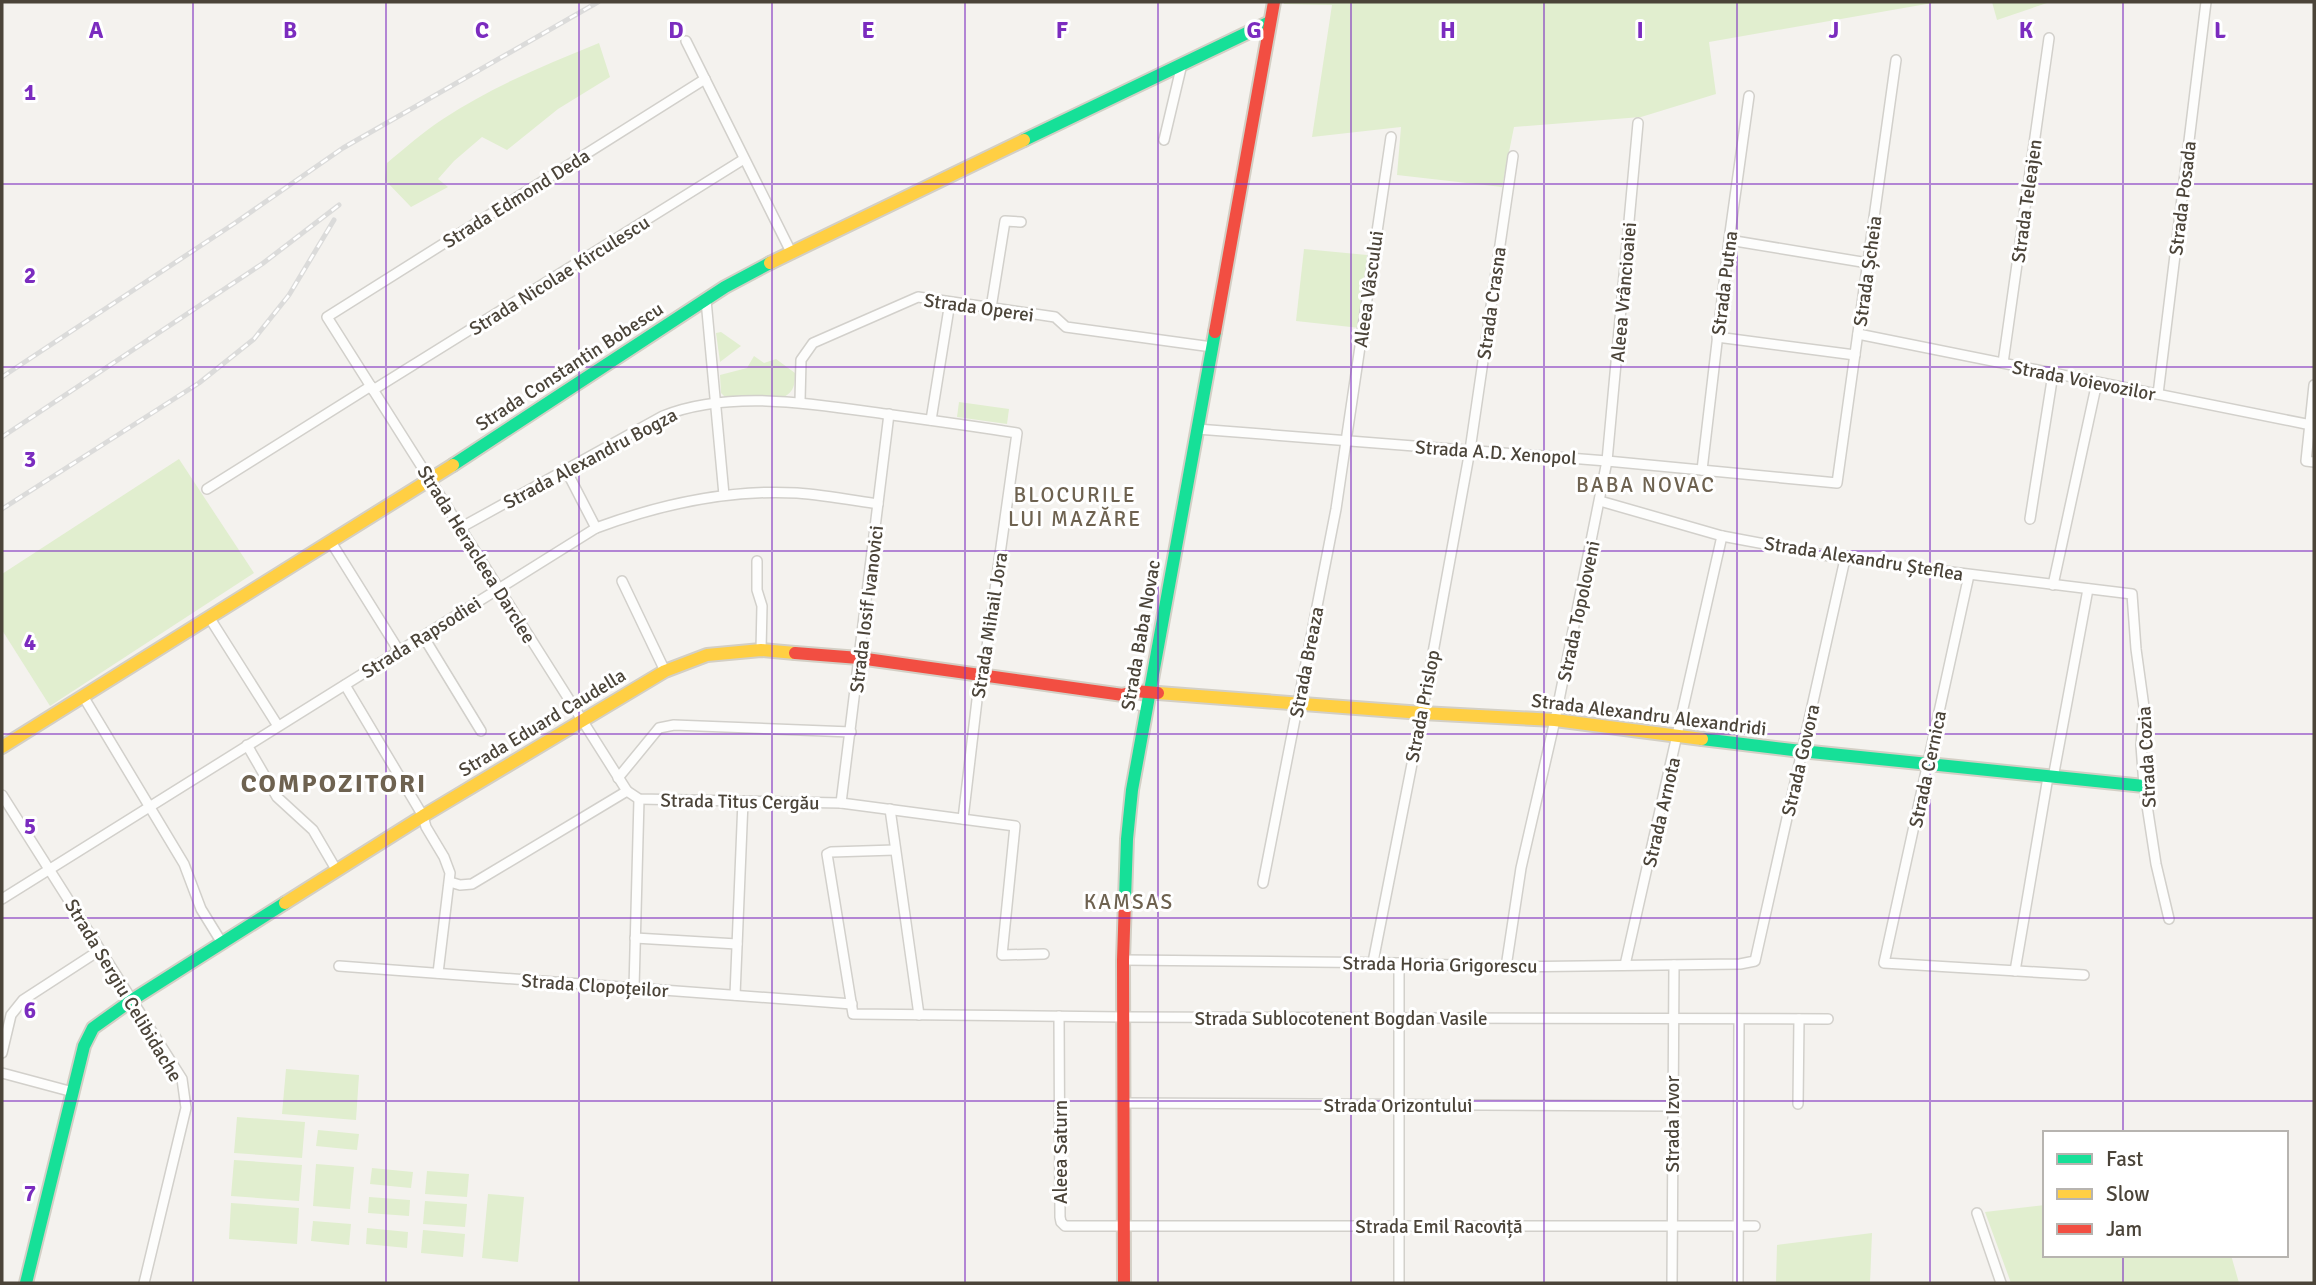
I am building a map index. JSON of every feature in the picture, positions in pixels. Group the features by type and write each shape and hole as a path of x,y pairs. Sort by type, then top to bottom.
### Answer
{"street":[{"name":"Strada Baba Novac","path":"1124,1283 1123,960 1127,839 1134,779 1274,2"},
{"name":"Strada Posada","path":"2158,394 2206,2"},
{"name":"Strada Constantin Bobescu","path":"2,747 430,480 706,300 790,252 1270,23"},
{"name":"Strada Teleajen","path":"2003,363 2049,38"},
{"path":"686,41 790,252"},
{"name":"Strada Șcheia","path":"1837,483 1896,60"},
{"path":"1164,140 1182,64"},
{"name":"Strada Edmond Deda","path":"327,317 705,79"},
{"name":"Strada Putna","path":"1702,470 1749,96"},
{"name":"Aleea Vrâncioaiei","path":"1607,461 1638,123"},
{"name":"Aleea Vâscului","path":"1346,441 1391,137"},
{"name":"Strada Crasna","path":"1470,450 1513,156"},
{"name":"Strada Nicolae Kirculescu","path":"207,489 744,159"},
{"path":"991,308 1005,221 1021,222"},
{"path":"1729,240 1868,263"},
{"name":"Strada Operei","path":"800,401 801,360 813,344 918,297 1055,317 1066,327 1212,347"},
{"path":"706,300 724,495"},
{"path":"931,420 950,302"},
{"name":"Strada Heracleea Darclee","path":"327,317 626,791"},
{"name":"Strada Voievozilor","path":"1858,334 2311,425"},
{"path":"1717,337 1855,355"},
{"path":"2030,519 2053,373"},
{"path":"2053,585 2097,382"},
{"path":"2310,461 2314,385"},
{"name":"Strada Alexandru Bogza","path":"460,528 663,416 692,406 800,401 1017,433"},
{"name":"Strada Iosif Ivanovici","path":"841,803 889,414"},
{"name":"Strada A.D. Xenopol","path":"1197,429 1607,461 1837,483"},
{"name":"Strada Mihail Jora","path":"962,819 979,683 983,675 1017,433"},
{"name":"Strada Breaza","path":"1263,883 1336,509 1346,441"},
{"name":"Strada Prislop","path":"1373,962 1470,450"},
{"name":"Strada Topoloveni","path":"1506,967 1521,869 1555,720 1607,461"},
{"path":"565,468 596,528"},
{"name":"Strada Rapsodiei","path":"2,900 596,528 643,510 724,495 800,494 878,504"},
{"name":"Strada Alexandru Șteflea","path":"1600,500 1722,536 1845,559 2132,594"},
{"name":"Strada Arnota","path":"1625,965 1722,536"},
{"path":"331,542 398,651"},
{"name":"Strada Govora","path":"1755,961 1845,559"},
{"path":"757,561 757,590 762,606 761,650"},
{"name":"Strada Cernica","path":"1969,575 1884,963 2015,971"},
{"path":"622,581 665,671"},
{"path":"2084,975 2015,971 2088,589"},
{"name":"Strada Cozia","path":"2132,594 2144,707 2141,745 2144,786 2156,864 2169,919"},
{"path":"209,617 278,726"},
{"path":"423,636 481,731"},
{"name":"Strada Eduard Caudella","path":"26,1283 84,1046 93,1028 132,1000 423,816 665,671 707,655 761,650 859,658 1124,695 1135,691 1149,692"},
{"path":"345,685 423,816 426,827 444,857 450,881 445,902 438,973"},
{"name":"Strada Alexandru Alexandridi","path":"1149,692 1422,713 1555,720 1801,751 2144,786"},
{"name":"Strada Eduard Caudella","path":"1124,695 1134,704 1146,707"},
{"path":"83,696 184,864 201,909 222,943"},
{"path":"618,778 659,728 674,724 851,732"},
{"path":"247,745 277,797 313,830 337,871"},
{"path":"450,881 460,885 472,884 626,791"},
{"name":"Strada Titus Cergău","path":"626,791 639,799 841,803 1015,826 1002,955 1044,954"},
{"name":"Strada Sergiu Celibidache","path":"2,795 182,1079 186,1108 144,1283"},
{"path":"634,988 639,799"},
{"path":"735,995 743,801"},
{"path":"890,809 919,1015"},
{"path":"852,1003 827,854 895,850"},
{"path":"635,938 737,944"},
{"path":"2,1053 12,1015 23,1000 100,950"},
{"name":"Strada Horia Grigorescu","path":"1123,960 1399,962 1506,967 1740,964 1755,961"},
{"path":"1398,1283 1399,962"},
{"name":"Strada Izvor","path":"1672,1283 1674,965"},
{"name":"Strada Clopoțeilor","path":"339,966 852,1003"},
{"name":"Strada Sublocotenent Bogdan Vasile","path":"852,1003 853,1014 1828,1019"},
{"name":"Aleea Saturn","path":"1059,1016 1061,1222 1065,1226 1124,1226"},
{"path":"1738,1283 1739,1019"},
{"path":"1798,1104 1799,1019"},
{"path":"2,1073 73,1092"},
{"name":"Strada Orizontului","path":"1123,1103 1672,1106"},
{"path":"1977,1213 2001,1283"},
{"name":"Strada Emil Racoviță","path":"1124,1226 1755,1226"}],"green space":[{"path":"1284,2 1938,2 1709,42 1716,94 1641,117 1514,127 1502,187 1397,175 1401,127 1312,137 1332,5"},
{"path":"1992,2 2050,2 1997,20"},
{"path":"599,43 610,77 558,109 507,150 482,137 438,179 448,187 411,207 385,180 387,163 461,107 539,68"},
{"path":"1304,249 1367,255 1360,328 1296,321"},
{"path":"721,332 741,346 720,362 716,333"},
{"path":"754,356 764,363 776,359 795,373 792,390 784,397 725,397 721,393 720,375 747,368"},
{"path":"959,402 1009,409 1007,424 957,417"},
{"path":"179,459 254,573 50,706 2,630 2,574"},
{"path":"286,1069 359,1075 356,1120 282,1114"},
{"path":"237,1117 305,1122 302,1158 234,1153"},
{"path":"318,1130 359,1134 357,1150 316,1146"},
{"path":"234,1160 302,1165 299,1201 231,1196"},
{"path":"316,1164 354,1167 350,1209 313,1206"},
{"path":"372,1168 413,1172 411,1188 370,1184"},
{"path":"427,1171 469,1174 467,1197 425,1194"},
{"path":"488,1194 524,1197 518,1262 482,1258"},
{"path":"369,1197 410,1200 409,1216 368,1213"},
{"path":"425,1201 467,1204 465,1227 423,1224"},
{"path":"231,1203 299,1208 297,1244 229,1239"},
{"path":"2043,1205 2043,1257 2232,1257 2239,1283 2011,1283 1985,1212"},
{"path":"313,1221 351,1224 349,1245 311,1241"},
{"path":"367,1228 408,1232 407,1248 366,1244"},
{"path":"423,1230 465,1234 463,1257 421,1253"},
{"path":"1872,1233 1870,1283 1776,1283 1777,1245"}],"railway":[{"path":"2,377 343,148 598,2"},
{"path":"2,437 262,264 339,205"},
{"path":"2,509 199,383 254,339 289,295 334,220"}],"traffic: fast":[{"path":"1024,140 1270,22"},
{"path":"453,465 725,287 770,263"},
{"path":"1125,899 1132,790 1215,332"},
{"path":"1702,739 2144,786"},
{"path":"26,1283 84,1046 93,1028 132,1000 285,903"}],"traffic: slow":[{"path":"770,263 1024,140"},
{"path":"2,747 453,465"},
{"path":"285,903 423,816 665,671 707,655 761,650 795,653"},
{"path":"1158,693 1555,720 1702,739"}],"traffic: jam":[{"path":"1215,332 1274,2"},
{"path":"795,653 859,658 1123,695 1135,691 1158,693"},
{"path":"1124,1283 1125,899"}],"district":[{"name":"BABA NOVAC","path":"1646,485"},
{"name":"BLOCURILE LUI MAZĂRE","path":"1075,507"},
{"name":"COMPOZITORI","path":"334,783"},
{"name":"KAMSAS","path":"1129,902"}]}
